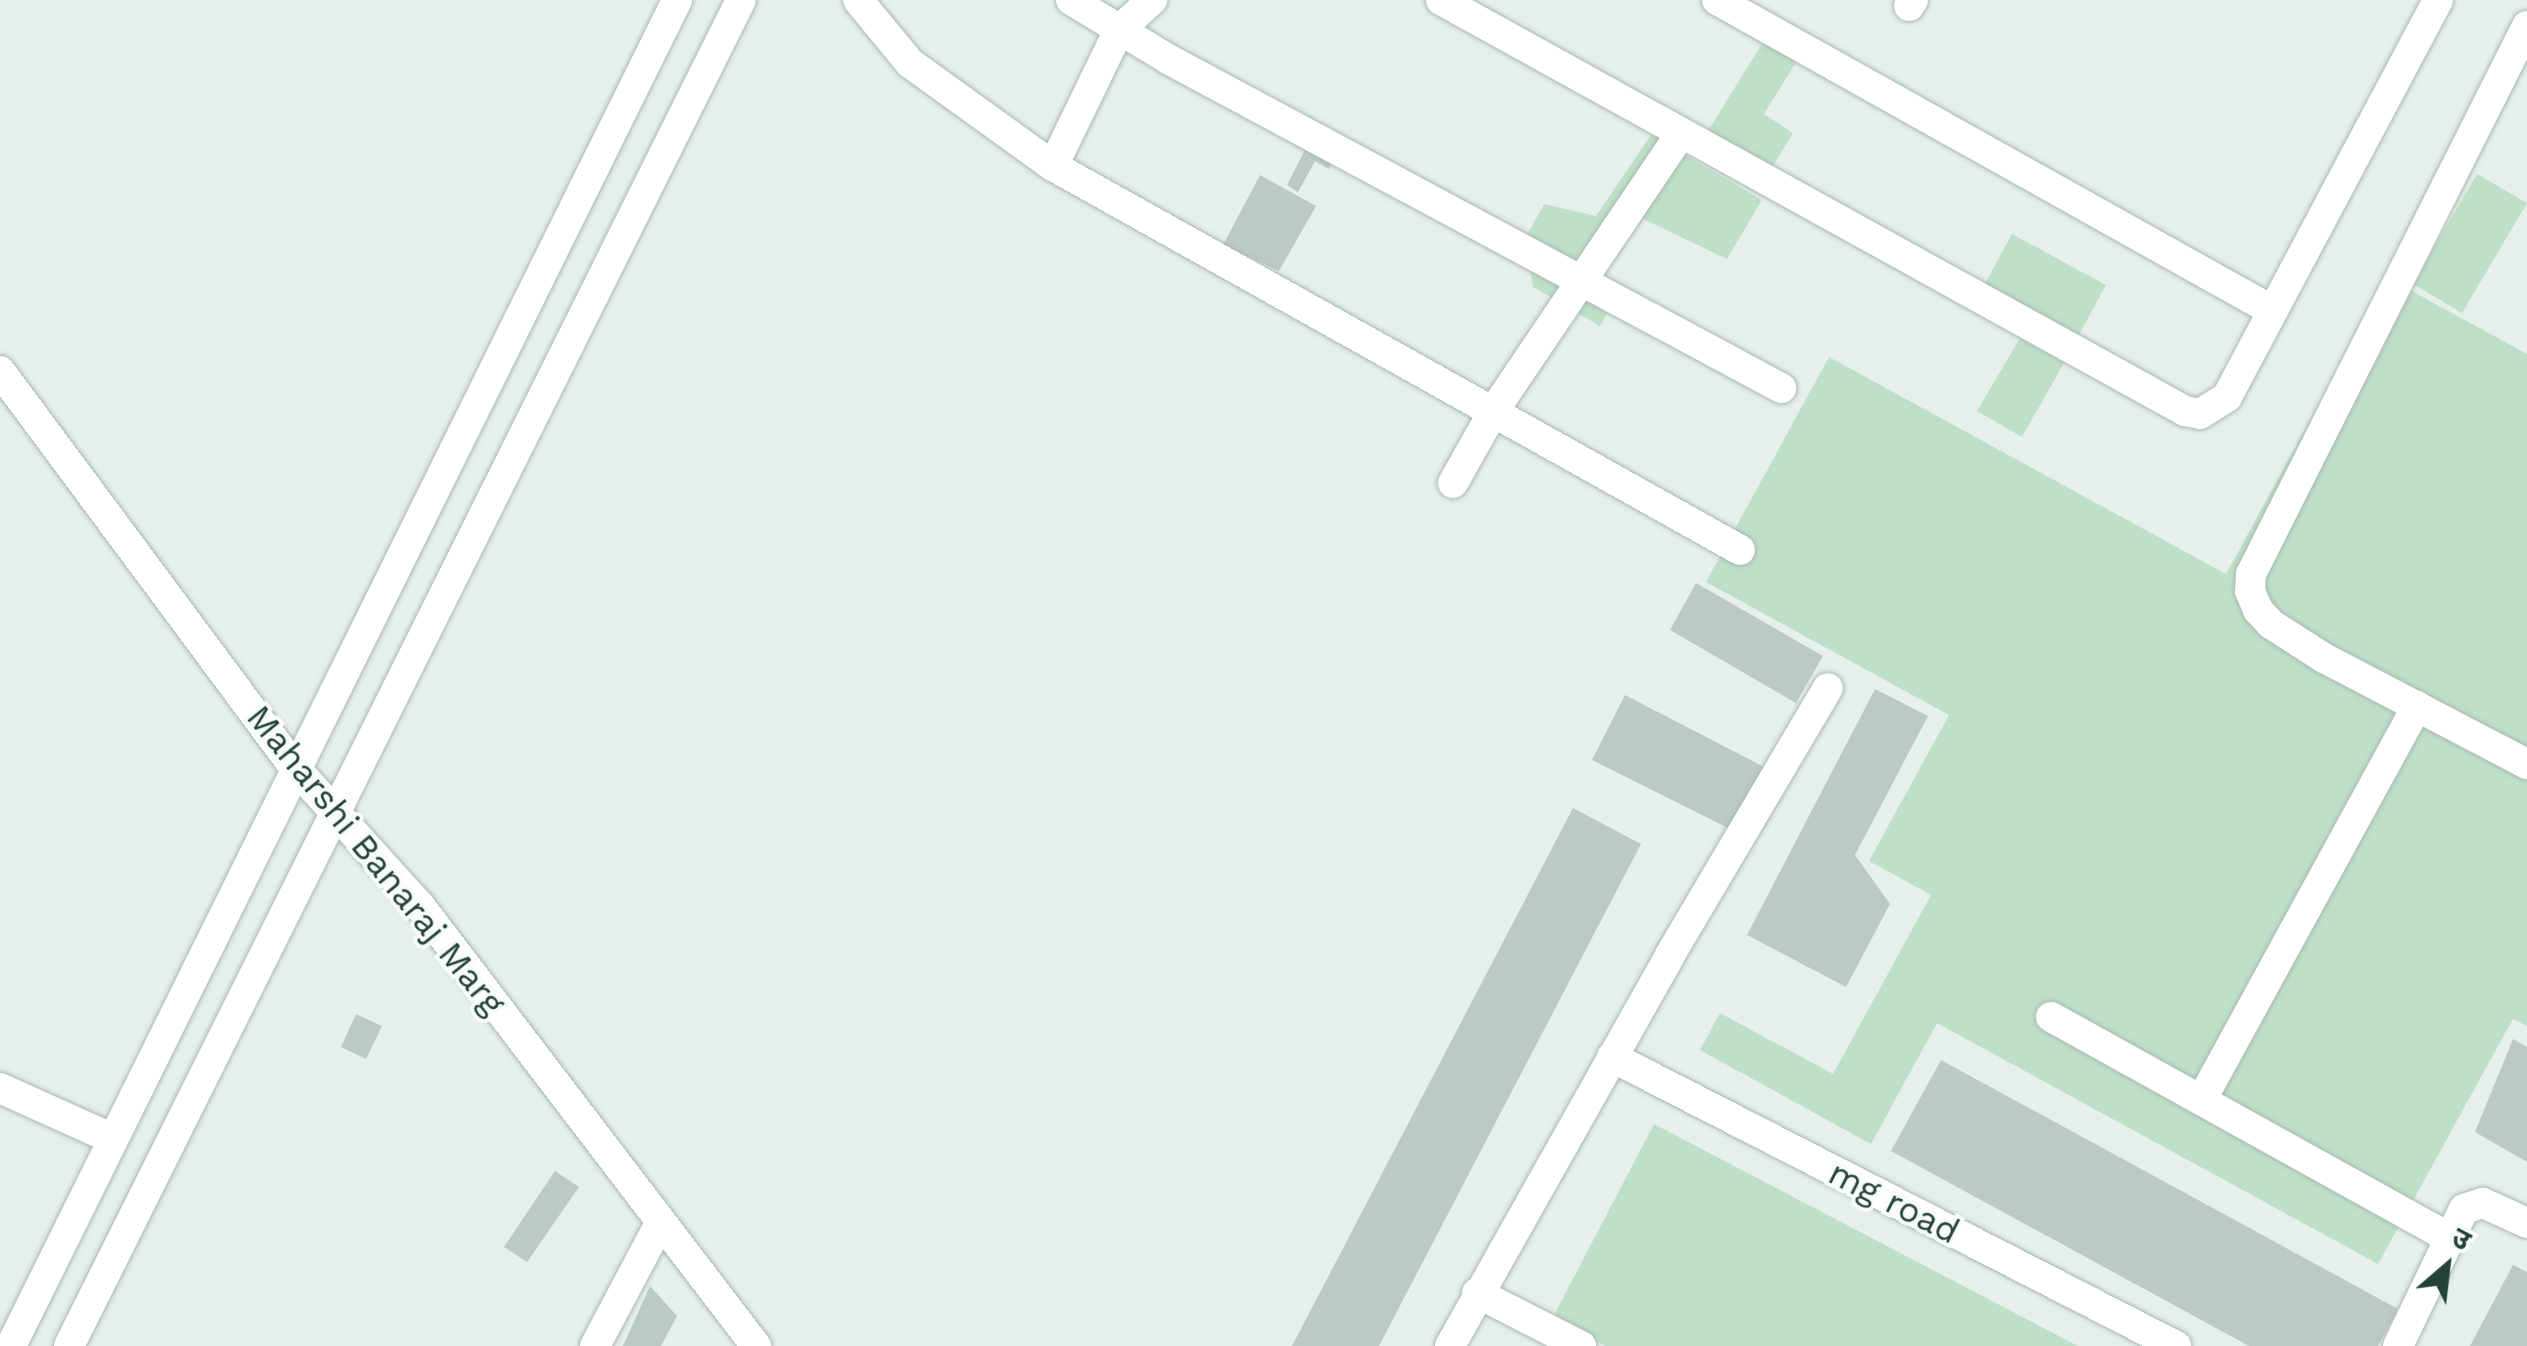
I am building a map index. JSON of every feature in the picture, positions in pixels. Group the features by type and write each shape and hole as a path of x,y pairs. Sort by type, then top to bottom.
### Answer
{"street":[{"path":"11,1346 677,0"},
{"path":"69,1346 741,0"},
{"path":"858,0 910,63 1052,166 1740,550"},
{"path":"1071,0 1119,30 1781,388"},
{"path":"1052,166 1119,30 1152,0"},
{"path":"1441,0 2185,411 2200,414 2227,397 2438,0"},
{"path":"1717,0 2272,311"},
{"path":"2527,26 2250,574 2250,591 2258,610 2271,624 2527,764"},
{"path":"1453,483 1493,412 1681,133"},
{"name":"Maharshi Banaraj Marg","path":"0,371 296,768 420,906 756,1346"},
{"path":"1450,1346 1612,1057 1828,688"},
{"path":"2202,1099 2417,706"},
{"path":"2050,1017 2450,1238"},
{"name":"mg road","path":"1612,1057 2176,1346"},
{"path":"0,1088 113,1140"},
{"path":"2398,1346 2464,1209 2472,1204 2498,1207 2527,1223"},
{"path":"595,1346 660,1223"},
{"path":"1477,1293 1582,1346"}],"green space":[{"path":"1773,26 1806,46 1764,114 1793,133 1761,186 1698,147"},
{"path":"1651,135 1762,200 1727,259 1620,208 1566,274 1613,303 1600,326 1533,287 1526,237 1544,204 1596,216"},
{"path":"2477,174 2527,203 2462,313 2413,284"},
{"path":"2012,234 2106,285 2069,353 1975,302"},
{"path":"2388,278 2527,354 2527,1026 2513,1019 2378,1264 1937,1023 1871,1144 1700,1050 1720,1013 1833,1074 1931,895 1869,861 1949,715 1706,582 1829,357 2226,574"},
{"path":"2020,338 2064,363 2022,437 1977,411"},
{"path":"1654,1124 2078,1346 1605,1346 1552,1319"}],"building":[{"path":"1310,140 1337,154 1329,169 1315,161 1298,192 1287,185"},
{"path":"1260,175 1316,206 1279,271 1223,245"},
{"path":"1696,583 1823,656 1796,703 1670,630"},
{"path":"1875,689 1928,716 1855,855 1890,904 1846,987 1747,935"},
{"path":"1625,695 1768,769 1736,832 1592,760"},
{"path":"1573,808 1641,844 1379,1346 1292,1346"},
{"path":"356,1014 382,1026 366,1059 341,1047"},
{"path":"2513,1039 2527,1047 2527,1162 2475,1132"},
{"path":"1941,1060 2398,1309 2378,1346 2249,1346 1891,1151"},
{"path":"555,1171 579,1187 527,1262 504,1247"},
{"path":"2513,1265 2527,1272 2527,1346 2470,1346"},
{"path":"650,1286 677,1316 661,1346 623,1346"}]}
